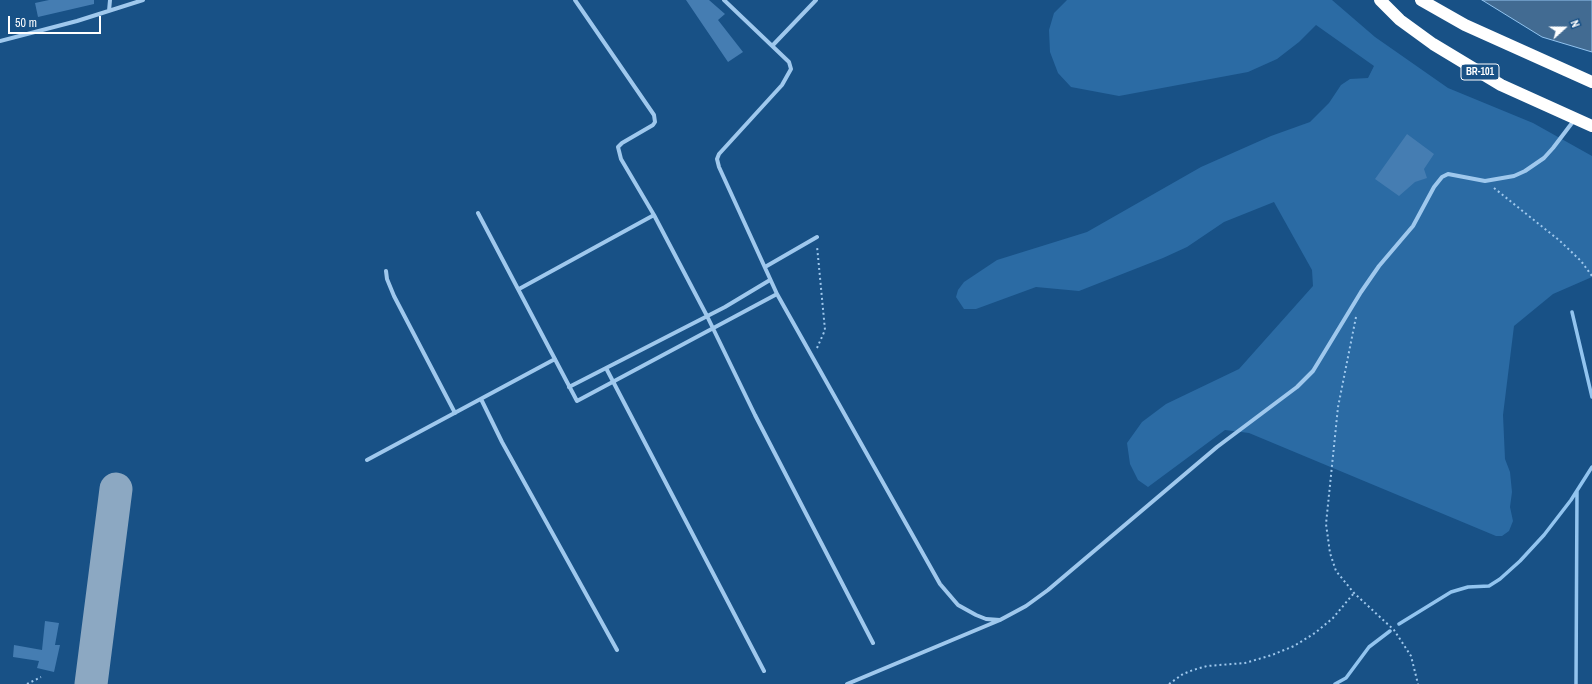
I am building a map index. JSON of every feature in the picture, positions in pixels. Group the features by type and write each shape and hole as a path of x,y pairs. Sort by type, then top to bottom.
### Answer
{"highway":[{"name":"BR-101","path":"1380,0 1400,20 1433,44 1501,85 1592,126"},
{"path":"1421,0 1465,25 1592,82"}],"street":[{"path":"109,11 110,0"},
{"path":"0,41 77,21 143,0"},
{"path":"575,0 654,115 655,122 652,126 622,143 618,147 621,159 654,215 707,316 755,415 873,644"},
{"path":"724,0 789,62 791,69 788,76 717,159 719,167 777,294 940,584 958,605 986,619 1000,620"},
{"path":"773,46 816,0"},
{"path":"847,684 1000,620 1026,606 1048,590 1217,447 1297,387 1313,371 1361,292 1379,266 1413,226 1434,187 1442,177 1448,174 1485,181 1514,176 1534,165 1553,148 1575,118"},
{"path":"478,213 519,288 576,401 777,294"},
{"path":"519,288 654,215"},
{"path":"765,267 817,237"},
{"path":"386,271 387,279 394,296 455,413"},
{"path":"569,387 707,316 770,280"},
{"path":"367,460 555,359"},
{"path":"606,368 764,672"},
{"path":"481,399 506,448 617,650"}],"path":[{"path":"1485,181 1560,241 1581,261 1592,276"},
{"path":"812,355 825,330 819,283 817,237"},
{"path":"1356,315 1338,407 1326,524 1330,553 1336,571 1354,594 1394,630 1411,656 1418,684"},
{"path":"1170,684 1184,674 1193,670 1207,666 1245,663 1272,655 1294,646 1315,633 1333,618 1354,594"},
{"path":"27,684 41,677"}],"shaded area":[{"path":"1067,0 1332,0 1375,37 1448,88 1533,123 1592,156 1592,277 1553,294 1514,326 1503,415 1505,459 1510,472 1512,492 1510,507 1513,521 1509,531 1502,536 1496,536 1249,433 1225,430 1148,487 1138,480 1130,464 1127,443 1142,422 1166,404 1239,369 1313,286 1312,270 1274,202 1224,222 1187,247 1163,258 1079,291 1036,287 976,309 964,309 956,297 958,290 964,282 997,260 1087,232 1201,167 1271,136 1310,122 1329,103 1341,85 1350,79 1368,78 1374,66 1316,25 1299,42 1277,59 1248,72 1119,96 1071,87 1058,73 1050,52 1049,30 1054,13"},
{"path":"1482,0 1592,0 1592,52 1542,37"}],"building":[{"path":"49,0 94,0 94,4 38,17 35,3"},
{"path":"686,0 709,0 725,14 718,20 743,52 728,62"},
{"path":"1407,134 1434,154 1424,169 1427,178 1415,182 1399,196 1375,179"},
{"path":"45,621 59,623 55,645 60,645 54,672 37,668 39,661 13,657 14,645 42,650"}],"waterway":[{"path":"1572,312 1592,397"},
{"path":"1399,624 1451,592 1468,587 1489,586 1500,579 1520,561 1544,535 1571,500 1592,467"},
{"path":"1576,684 1577,491"},
{"path":"1335,684 1346,678 1369,647 1390,631"}],"taxiway":[{"path":"91,684 116,489"}]}
